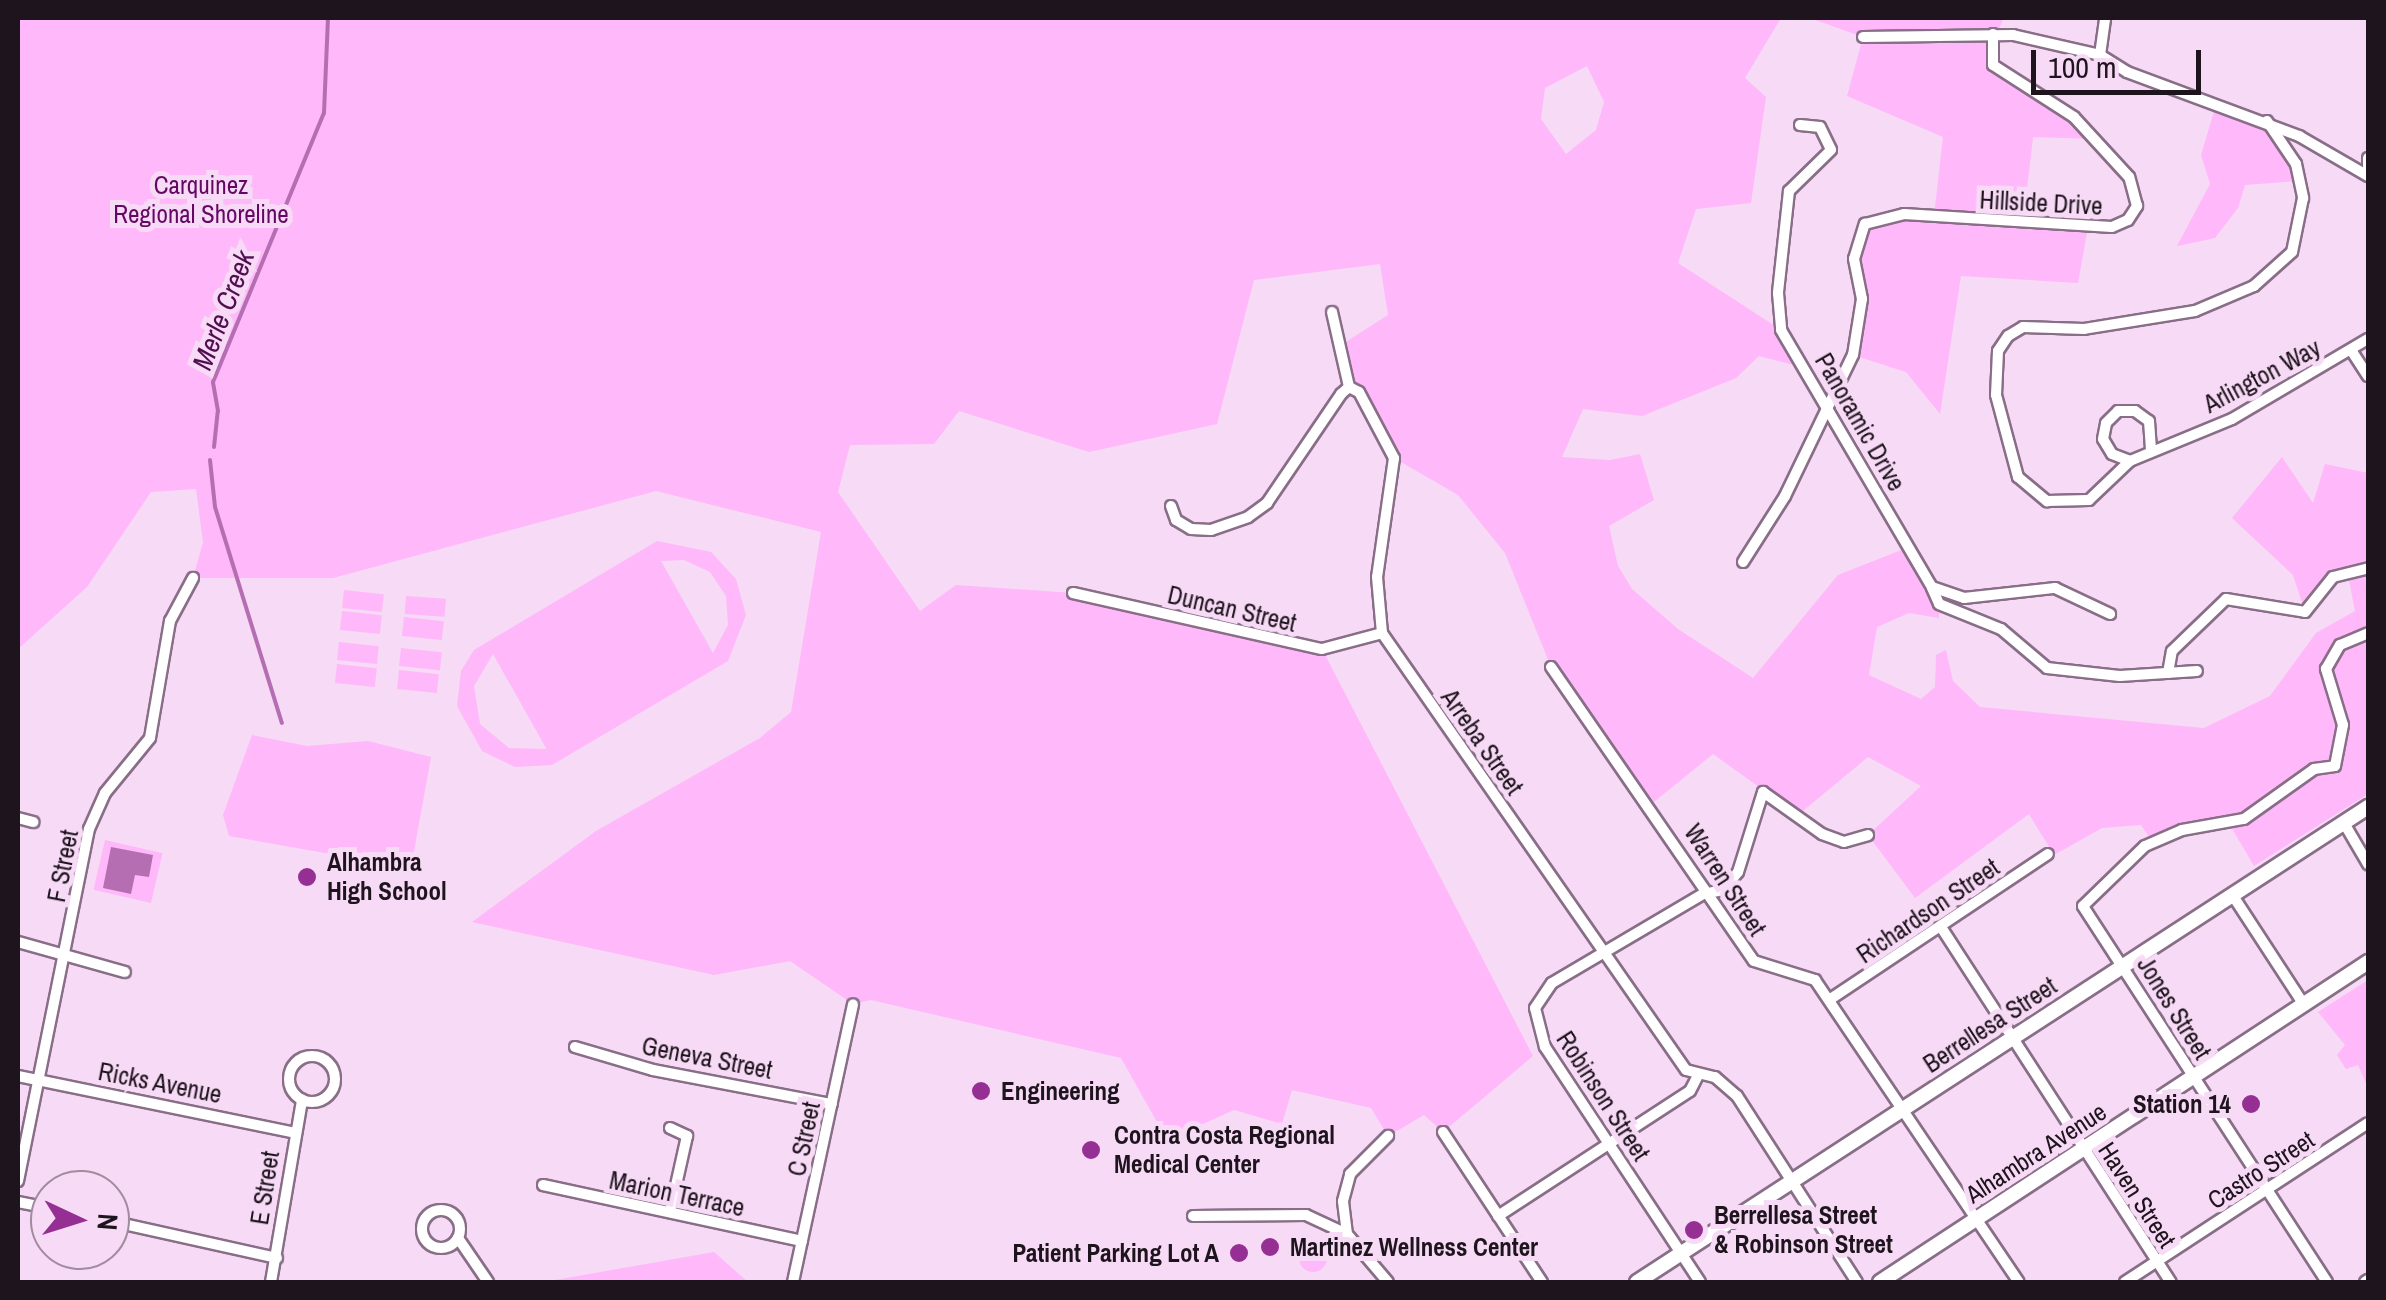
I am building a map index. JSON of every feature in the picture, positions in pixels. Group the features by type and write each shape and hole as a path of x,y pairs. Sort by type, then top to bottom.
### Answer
{"main road":[{"name":"Berrellesa Street","path":"1637,1282 2368,807"},
{"name":"Alhambra Avenue","path":"1880,1282 2368,962"}],"street":[{"path":"2100,55 2104,18"},
{"path":"1863,37 1993,34 2100,55 2128,72 2267,122 2368,175 2368,158"},
{"name":"Hillside Drive","path":"1743,562 1786,496 1814,426 1828,409 1860,328 1854,259 1865,224 1904,214 2112,227 2128,220 2137,206 2129,177 2074,117 1993,65 1993,34"},
{"name":"Arlington Way","path":"2267,122 2296,164 2303,198 2292,252 2273,274 2230,298 2176,315 2084,329 2024,328 1998,351 1996,394 2005,442 2018,476 2033,492 2054,503 2088,500 2130,460 2232,419 2368,339"},
{"name":"Panoramic Drive","path":"1800,124 1820,127 1832,150 1789,192 1779,312 1781,330 1819,388 1932,587"},
{"path":"1172,506 1176,520 1191,530 1211,530 1248,517 1268,503 1349,387 1332,312"},
{"path":"2352,350 2368,376"},
{"path":"1819,388 1838,386"},
{"name":"Arreba Street","path":"1349,387 1371,409 1394,458 1377,576 1382,633 1686,1070 1725,1083 1737,1096 1857,1282"},
{"path":"2130,460 2112,454 2103,439 2106,422 2118,411 2135,410 2148,421 2151,449"},
{"path":"2168,674 2172,651 2226,599 2304,612 2334,577 2368,568"},
{"name":"F Street","path":"18,1182 68,952 90,829 105,794 150,738 170,622 193,578"},
{"path":"1932,587 1964,598 2055,588 2110,614"},
{"path":"1932,587 1939,604 2002,629 2046,668 2168,674 2197,671"},
{"name":"Duncan Street","path":"1073,593 1322,649 1382,633"},
{"name":"Jones Street","path":"2328,1282 2084,906 2145,846 2182,830 2244,819 2314,769 2335,766 2343,725 2326,669 2340,646 2368,633"},
{"name":"Warren Street","path":"1551,666 1712,893 1754,961 1766,970 1804,973 1829,1000 2019,1282"},
{"path":"1712,893 1738,872 1763,792 1822,834 1844,842 1868,836"},
{"path":"18,818 33,822"},
{"path":"2344,824 2368,864"},
{"name":"Richardson Street","path":"1829,1000 2048,854"},
{"name":"Robinson Street","path":"1700,1282 1545,1047 1534,1008 1552,983 1712,893"},
{"path":"2233,896 2304,1004"},
{"name":"Haven Street","path":"1941,927 2170,1282"},
{"path":"18,942 68,952 76,962 125,972"},
{"name":"C Street","path":"794,1282 854,1004"},
{"name":"Geneva Street","path":"574,1047 653,1070 832,1104"},
{"path":"320,1056 332,1066 335,1084 323,1100 302,1100 290,1088 291,1068 300,1058 320,1056"},
{"path":"1498,1216 1690,1092 1698,1075"},
{"name":"Ricks Avenue","path":"18,1076 295,1132"},
{"name":"E Street","path":"270,1282 302,1100"},
{"name":"Castro Street","path":"2125,1282 2368,1123"},
{"path":"670,1128 687,1136 670,1212"},
{"path":"1442,1132 1542,1282"},
{"path":"1347,1234 1343,1201 1350,1174 1388,1136"},
{"name":"Marion Terrace","path":"543,1186 802,1241"},
{"path":"1193,1216 1286,1213 1347,1234 1388,1282"},
{"path":"130,1225 277,1258"},
{"path":"458,1238 488,1282"}],"green space":[{"name":"Carquinez Regional Shoreline","path":"18,18 1781,18 1745,78 1766,97 1751,203 1696,209 1678,263 1781,330 1809,369 1759,356 1736,378 1642,416 1583,409 1562,457 1610,460 1640,454 1654,500 1609,526 1618,566 1632,589 1678,629 1753,678 1838,575 1909,547 1939,604 1939,618 1909,613 1877,627 1869,675 1921,699 1935,687 1936,655 1946,650 1953,681 1980,707 2204,728 2270,696 2316,633 2355,611 2347,570 2305,612 2293,575 2232,518 2282,457 2313,503 2325,464 2368,473 2368,794 2254,866 2228,822 2150,838 2141,825 2102,828 2054,855 2029,814 1915,898 1868,835 1921,786 1868,757 1798,815 1713,754 1649,806 1551,667 1505,553 1458,495 1394,458 1390,441 1349,387 1341,345 1388,315 1380,264 1254,280 1217,424 1089,452 959,411 934,444 850,445 838,492 920,611 956,585 1073,593 1322,649 1533,1056 1443,1132 1424,1115 1388,1136 1371,1108 1292,1090 1282,1124 1234,1110 1167,1140 1121,1058 871,1000 853,1004 790,961 714,975 472,922 596,831 760,738 791,712 821,532 656,491 333,578 193,578 203,542 196,489 151,492 87,587 18,649","holes":["1587,66 1604,102 1596,130 1566,154 1541,119 1545,88"]},
{"path":"1810,18 2003,18 1990,58 2094,139 2033,137 2023,224 2088,227 2078,283 1961,276 1940,414 1906,372 1853,355 1865,224 1885,214 1934,216 1943,137 1847,96 1863,37"},
{"path":"2217,101 2267,121 2299,181 2245,185 2238,208 2215,238 2177,246 2210,184 2201,155"},
{"path":"657,541 711,552 736,579 746,615 728,661 552,765 515,767 482,751 457,706 461,671 474,650","holes":["684,560 710,572 726,596 728,625 713,653 661,561","493,654 546,748 546,749 509,748 480,724 474,686"]},
{"path":"344,590 384,594 382,612 342,608"},
{"path":"406,596 446,599 445,617 405,614"},
{"path":"342,611 382,615 380,634 340,630"},
{"path":"404,617 444,621 442,640 402,636"},
{"path":"339,642 379,646 377,664 337,660"},
{"path":"401,648 442,652 440,670 399,666"},
{"path":"337,664 377,668 375,687 335,683"},
{"path":"399,670 439,674 437,693 397,689"},
{"path":"252,735 307,746 368,741 431,757 411,868 229,836 223,815"},
{"path":"105,840 162,853 151,903 94,890"},
{"path":"2368,980 2368,1088 2358,1065 2346,1069 2337,1055 2345,1045 2318,1012"},
{"path":"1313,1244 1323,1248 1327,1258 1323,1268 1313,1272 1303,1268 1299,1258 1303,1248"},
{"path":"714,1252 748,1282 544,1282"}],"shaded area":[{"path":"111,847 153,855 149,877 135,875 131,894 103,888"}],"waterway":[{"name":"Merle Creek","path":"214,447 218,411 213,382 324,113 328,18"},
{"name":"Merle Creek","path":"210,460 215,507 282,723"}],"place":[{"name":"Alhambra High School","path":"307,877"},
{"name":"Engineering","path":"981,1091"},
{"name":"Station 14","path":"2251,1104"},
{"name":"Contra Costa Regional Medical Center","path":"1091,1150"},
{"name":"Berrellesa Street & Robinson Street","path":"1694,1230"},
{"name":"Martinez Wellness Center","path":"1270,1247"},
{"name":"Patient Parking Lot A","path":"1239,1253"}]}
